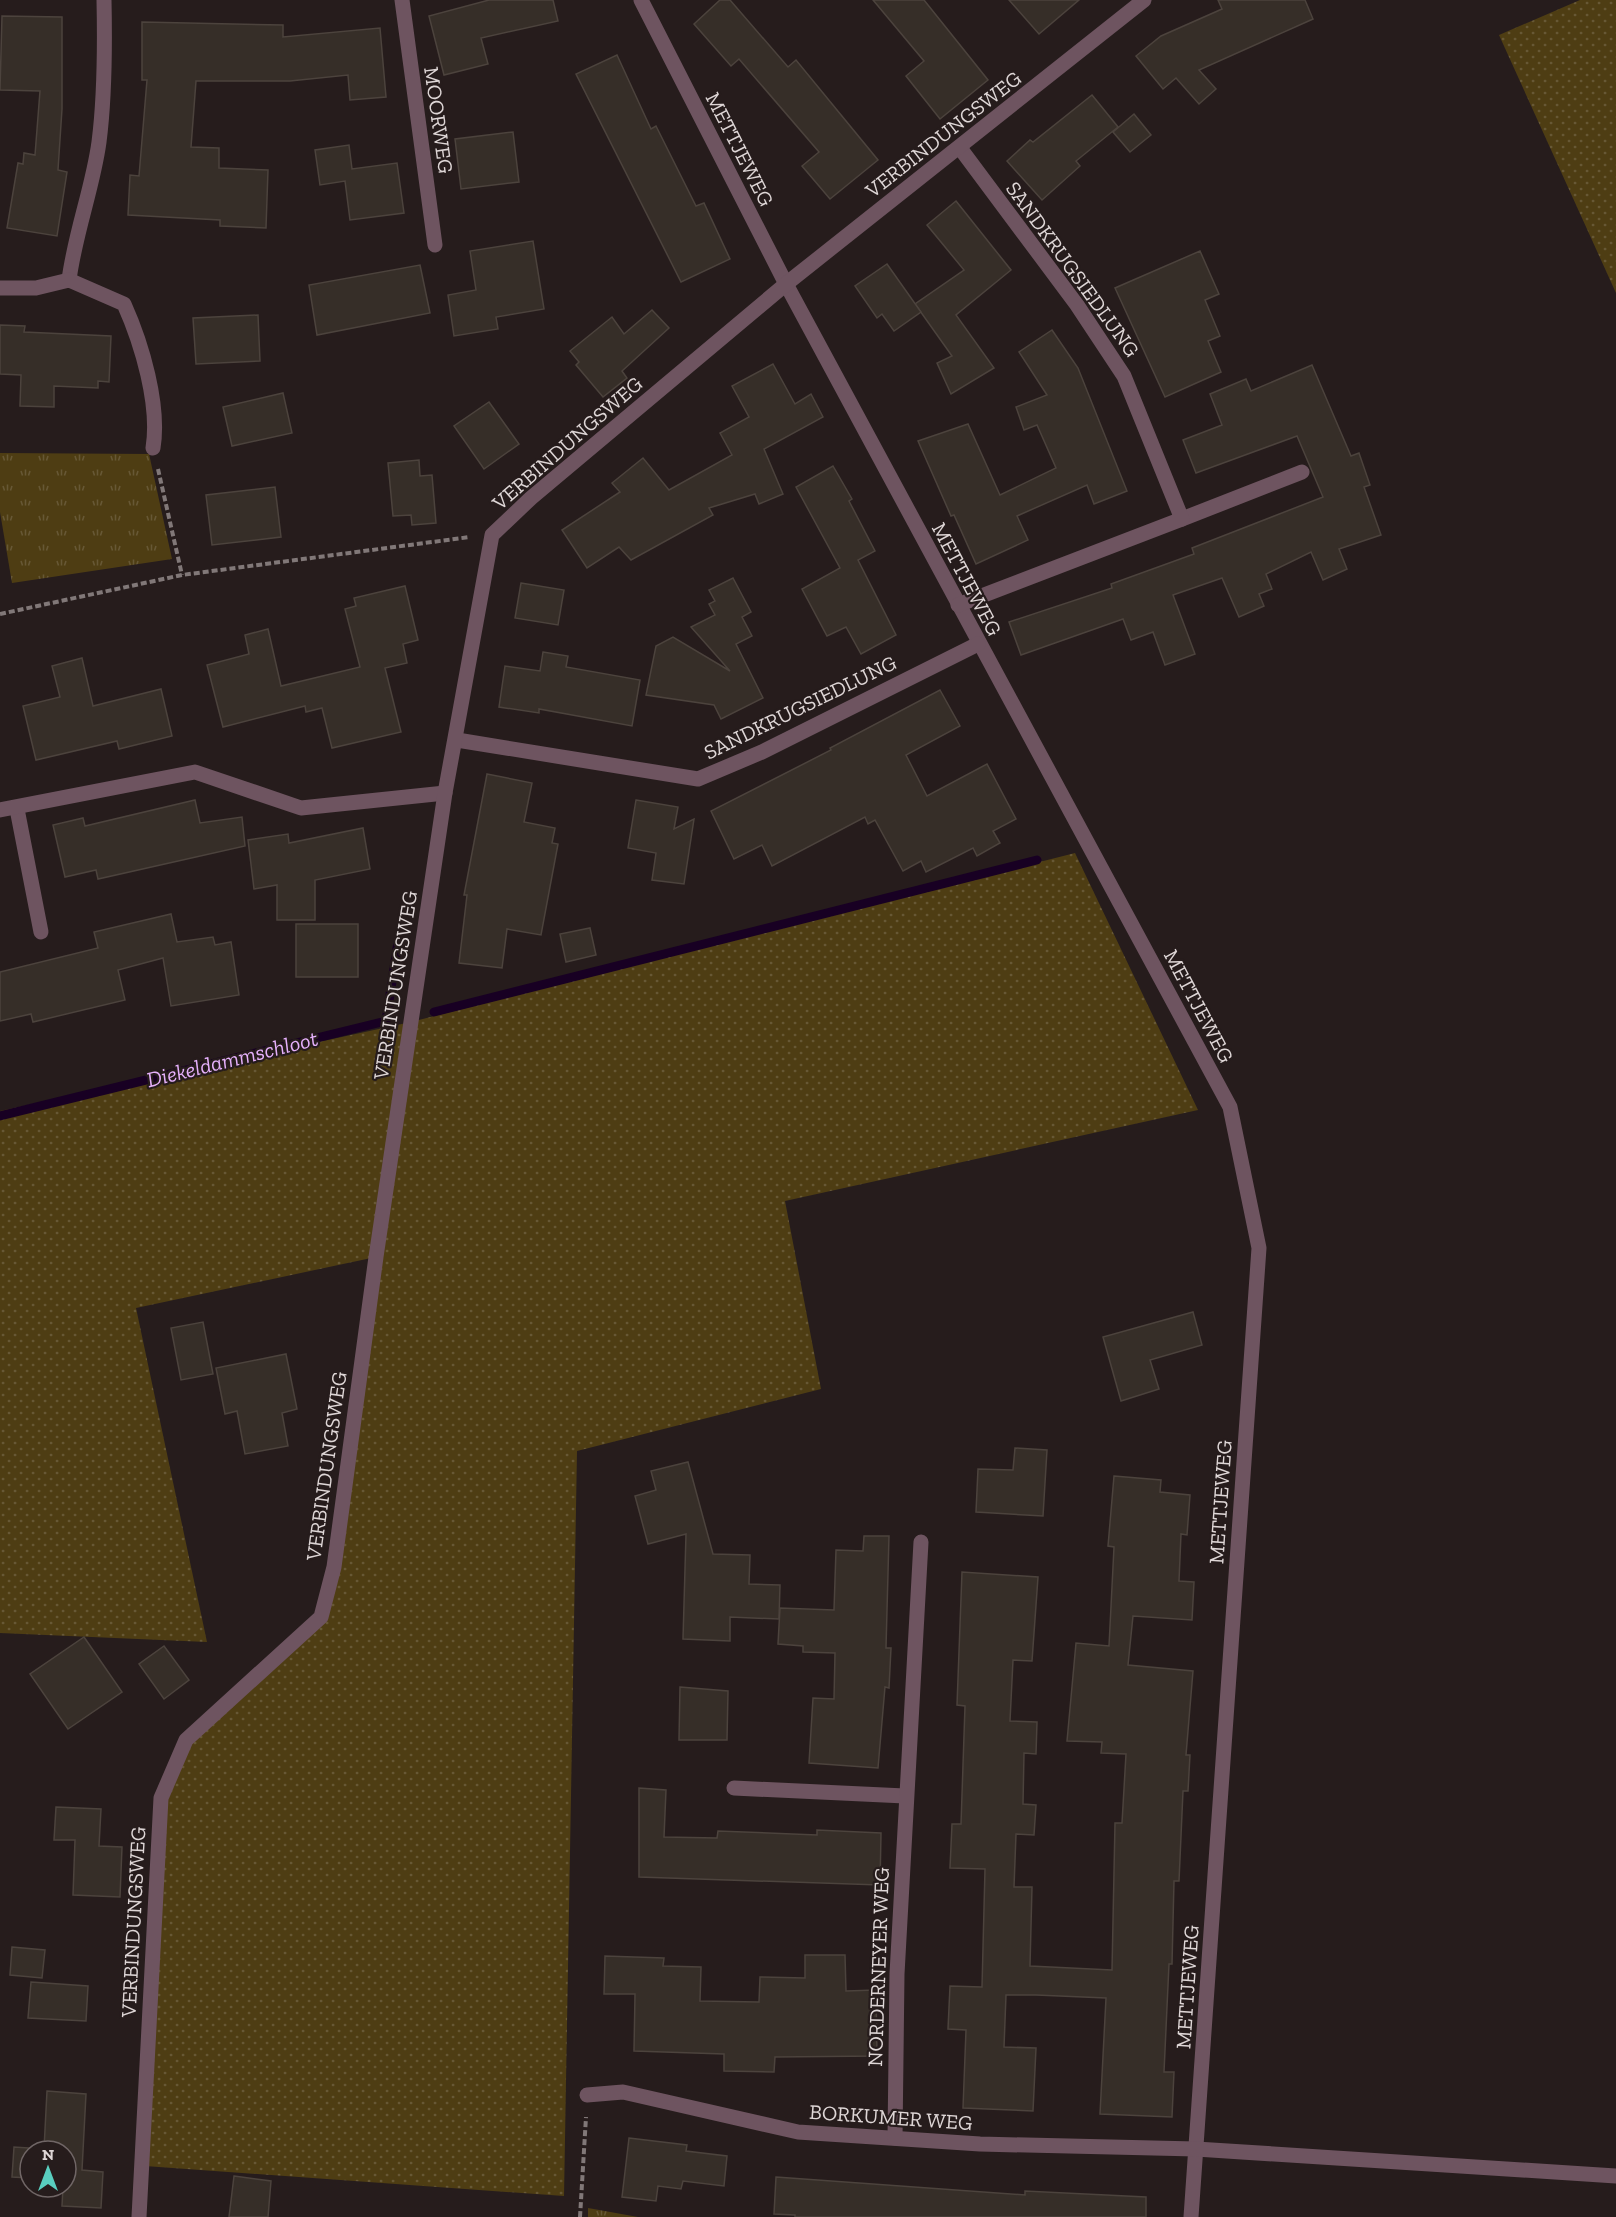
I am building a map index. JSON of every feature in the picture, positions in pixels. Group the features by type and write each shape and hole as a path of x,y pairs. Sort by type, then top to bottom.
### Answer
{"street":[{"path":"69,280 74,246 99,143 105,44 104,0"},
{"name":"MOORWEG","path":"402,0 435,245"},
{"name":"METTJEWEG","path":"641,0 786,284 978,644 1230,1107 1259,1248 1191,2217"},
{"name":"VERBINDUNGSWEG","path":"139,2217 160,1798 186,1740 321,1617 334,1567 377,1245 446,793 492,535 531,498 786,284 960,148 1143,0"},
{"name":"SANDKRUGSIEDLUNG","path":"960,148 1077,305 1124,376 1182,519"},
{"path":"0,288 36,288 69,280 124,304 138,336 157,428 153,448"},
{"path":"958,605 1302,472"},
{"name":"SANDKRUGSIEDLUNG","path":"457,740 698,779 762,753 978,644"},
{"path":"0,810 17,809 195,772 302,808 446,793"},
{"path":"17,809 41,932"},
{"name":"NORDERNEYER WEG","path":"896,2138 897,1974 905,1796 921,1542"},
{"path":"734,1788 905,1796"},
{"name":"BORKUMER WEG","path":"587,2095 623,2092 798,2132 980,2144 1196,2149"},
{"path":"1196,2149 1616,2176"}],"path":[{"path":"153,448 182,575"},
{"path":"0,614 182,575 492,535"},
{"path":"580,2217 587,2095"}],"green space":[{"path":"1580,0 1616,0 1616,293 1499,35"},
{"path":"0,453 149,454 172,559 12,583 0,512"},
{"path":"1075,853 1198,1110 785,1201 821,1389 577,1451 564,2196 145,2166 161,1798 186,1740 321,1617 376,1257 136,1308 207,1642 0,1633 0,1111 411,1022"},
{"path":"588,2208 638,2217 588,2217"}],"building":[{"path":"489,0 553,0 558,21 481,38 488,64 444,75 429,16"},
{"path":"720,0 730,0 788,67 796,60 878,160 830,199 802,166 819,152 739,59 731,66 694,24"},
{"path":"873,0 924,0 988,80 940,119 906,76 924,61"},
{"path":"1009,0 1079,0 1039,34"},
{"path":"1218,0 1305,0 1313,19 1199,70 1216,89 1199,104 1176,78 1163,89 1136,56 1161,36 1222,9"},
{"path":"2,16 62,17 62,109 58,170 67,172 57,236 7,228 18,163 23,164 24,153 35,155 40,91 0,90"},
{"path":"142,22 283,25 283,37 380,28 386,97 350,100 348,75 290,81 196,81 191,147 219,148 219,168 268,170 266,228 220,226 220,220 128,215 130,175 139,176 147,80 142,80"},
{"path":"617,55 651,129 656,126 696,206 704,203 730,259 681,282 576,74"},
{"path":"1092,95 1118,127 1076,161 1080,166 1042,200 1007,161 1030,140 1033,142"},
{"path":"1134,114 1151,135 1130,152 1113,132"},
{"path":"513,132 519,182 461,189 455,139"},
{"path":"349,145 352,169 397,163 404,213 350,220 345,181 320,185 315,150"},
{"path":"956,201 1011,270 956,315 994,368 951,394 937,363 952,356 915,304 964,270 927,225"},
{"path":"533,241 544,309 496,317 498,329 454,336 448,295 476,290 470,251"},
{"path":"1200,251 1219,294 1205,300 1220,336 1208,341 1221,372 1165,397 1115,288"},
{"path":"887,264 921,312 894,331 882,314 877,318 855,286"},
{"path":"420,265 430,313 317,335 309,285"},
{"path":"652,310 669,328 622,371 627,378 603,397 576,365 579,362 570,351 612,317 624,334"},
{"path":"258,315 260,361 196,364 193,318"},
{"path":"0,325 25,326 24,332 111,336 109,382 98,381 98,388 54,386 54,407 20,406 21,375 0,374"},
{"path":"1052,330 1078,368 1127,491 1094,504 1087,485 1017,516 1028,540 976,564 954,515 951,516 918,441 968,424 1000,495 1056,468 1037,425 1024,430 1016,407 1047,395 1019,352"},
{"path":"773,364 795,404 811,394 823,417 764,449 783,494 759,504 755,494 709,508 713,515 631,560 619,547 587,568 562,530 620,492 612,483 643,458 669,490 732,455 720,433 749,417 732,386"},
{"path":"1312,365 1351,456 1359,453 1370,485 1364,487 1381,535 1339,549 1347,569 1323,580 1311,552 1266,574 1272,589 1259,594 1264,606 1239,617 1222,578 1173,595 1195,654 1165,665 1153,632 1131,640 1123,619 1021,655 1009,622 1112,588 1111,584 1194,554 1192,548 1323,497 1297,436 1196,473 1183,440 1222,425 1210,394 1246,379 1251,391"},
{"path":"283,393 292,433 232,446 223,407"},
{"path":"489,402 519,444 484,469 454,426"},
{"path":"419,460 420,476 432,475 436,523 412,525 411,515 393,516 388,463"},
{"path":"833,466 852,499 849,501 875,551 858,560 896,635 861,654 846,627 827,636 802,589 840,568 796,487"},
{"path":"275,487 281,537 212,545 206,495"},
{"path":"733,578 751,612 742,617 752,636 736,644 763,698 721,719 714,705 646,695 656,646 673,637 730,671 691,627 715,615 709,604 715,601 709,590"},
{"path":"521,583 564,590 558,625 515,618"},
{"path":"405,586 418,640 403,644 407,663 385,668 401,732 332,748 322,708 306,712 305,706 223,727 207,665 249,654 245,635 268,629 281,686 360,667 345,609 356,606 354,598"},
{"path":"543,652 568,656 566,667 640,680 632,726 539,709 539,713 499,707 505,666 540,671"},
{"path":"82,658 93,706 161,689 172,736 119,749 117,741 36,760 23,706 60,697 52,666"},
{"path":"940,690 960,726 906,755 927,796 987,764 1016,819 993,831 1000,843 977,856 973,848 926,872 921,861 903,871 875,820 868,824 865,817 772,866 762,845 734,859 711,811 831,750 830,748"},
{"path":"487,774 532,783 524,822 555,828 552,843 558,844 541,935 507,929 502,968 459,963 467,895 464,895"},
{"path":"195,800 200,823 242,817 245,846 98,879 96,870 65,877 53,825 83,818 85,826"},
{"path":"636,800 678,807 674,829 694,819 684,884 652,880 656,853 628,848"},
{"path":"363,828 370,869 315,880 315,920 277,920 277,885 254,889 248,840 288,834 289,843"},
{"path":"171,914 177,942 213,937 215,945 231,942 239,995 171,1006 163,958 118,970 125,1000 33,1022 31,1014 0,1021 0,972 98,948 94,932"},
{"path":"296,924 358,924 358,977 296,977"},
{"path":"590,928 596,955 566,962 560,934"},
{"path":"1193,1312 1202,1345 1150,1360 1159,1389 1121,1401 1103,1337"},
{"path":"203,1322 213,1374 181,1380 171,1328"},
{"path":"286,1354 297,1409 282,1413 288,1446 245,1454 237,1411 225,1414 216,1368"},
{"path":"1015,1448 1047,1450 1043,1516 976,1512 978,1469 1013,1470"},
{"path":"688,1462 713,1554 750,1555 749,1584 780,1585 779,1619 730,1617 730,1641 683,1639 686,1534 648,1544 635,1496 656,1490 651,1471"},
{"path":"1114,1476 1161,1480 1160,1492 1190,1495 1187,1535 1181,1534 1179,1581 1194,1582 1192,1620 1133,1616 1128,1665 1193,1671 1186,1755 1190,1755 1188,1791 1183,1791 1179,1881 1174,1881 1172,1964 1169,1964 1164,2072 1174,2072 1172,2117 1100,2114 1106,1998 1006,1995 1004,2047 1036,2048 1033,2111 963,2108 966,2030 948,2029 950,1986 982,1987 985,1869 950,1868 952,1824 961,1824 965,1706 957,1705 962,1572 1038,1577 1032,1661 1013,1660 1010,1721 1037,1722 1036,1754 1024,1753 1023,1804 1036,1805 1034,1835 1016,1834 1014,1887 1032,1887 1030,1966 1112,1970 1115,1823 1122,1823 1126,1754 1101,1753 1102,1742 1067,1741 1076,1643 1109,1646 1114,1547 1108,1546"},
{"path":"864,1536 889,1536 886,1648 891,1648 889,1688 885,1687 878,1768 809,1763 813,1698 834,1699 835,1653 803,1652 803,1646 778,1644 780,1608 834,1610 836,1550 863,1551"},
{"path":"84,1637 122,1692 68,1729 30,1674"},
{"path":"164,1646 189,1680 164,1699 139,1664"},
{"path":"680,1687 728,1691 727,1740 679,1740"},
{"path":"639,1788 666,1790 664,1837 717,1838 718,1831 817,1835 817,1830 881,1833 880,1885 639,1877"},
{"path":"56,1807 101,1809 99,1846 122,1847 120,1897 73,1895 75,1840 54,1840"},
{"path":"12,1947 45,1950 42,1978 10,1975"},
{"path":"805,1955 845,1955 846,1991 876,1990 877,2056 775,2057 774,2072 724,2071 724,2054 634,2051 635,1994 604,1994 605,1956 664,1958 663,1966 701,1967 700,2001 759,2002 760,1977 805,1978"},
{"path":"31,1982 88,1986 86,2021 28,2018"},
{"path":"47,2091 86,2094 82,2170 103,2172 101,2208 62,2206 62,2199 78,2199 78,2139 45,2139"},
{"path":"629,2138 687,2145 686,2151 727,2156 724,2186 683,2181 681,2189 658,2186 656,2201 622,2197"},
{"path":"14,2147 18,2147 18,2177 12,2177"},
{"path":"234,2176 271,2181 268,2217 229,2217"},
{"path":"776,2177 1025,2195 1025,2191 1146,2197 1146,2217 795,2217 795,2215 774,2214"}],"waterway":[{"path":"434,1012 1037,860"},
{"name":"Diekeldammschloot","path":"0,1116 386,1021 398,942"}]}
